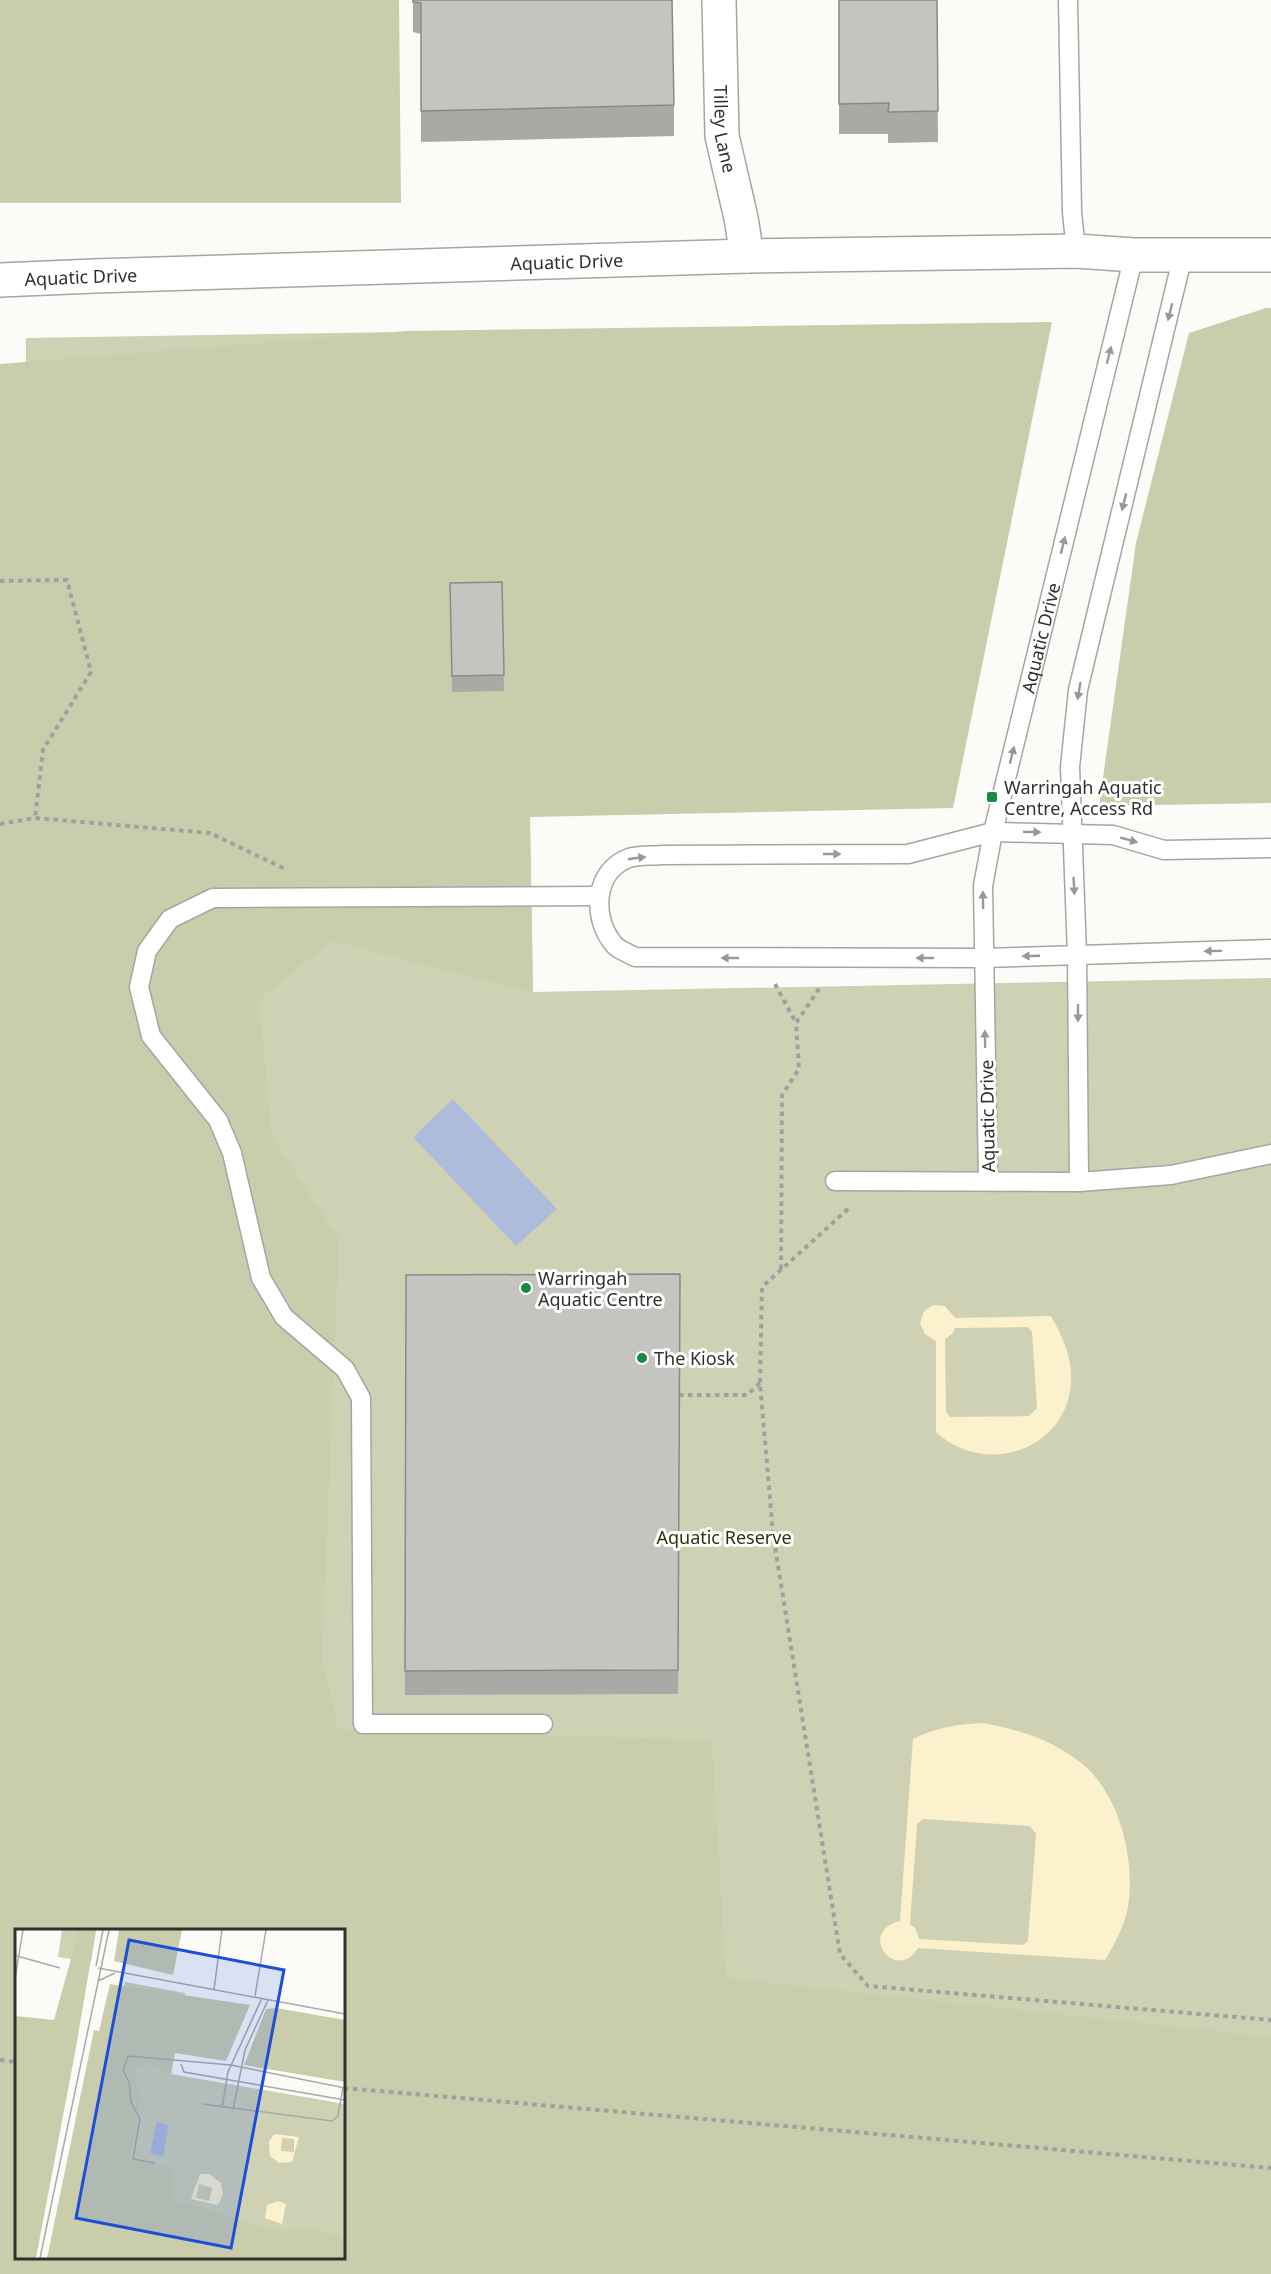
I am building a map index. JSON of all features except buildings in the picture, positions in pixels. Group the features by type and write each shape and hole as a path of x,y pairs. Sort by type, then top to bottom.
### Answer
{"street":[{"name":"Tilley Lane","path":"719,0 722,136 741,218 747,256"},
{"name":"Aquatic Drive","path":"0,280 747,256 1076,251 1134,255 1271,255"}],"lane":[{"path":"1068,0 1072,212 1076,251"},
{"name":"Aquatic Drive","path":"1134,255 993,832 983,886 988,1181 1078,1182 1171,1175 1271,1154"},
{"path":"1078,1182 1077,954 1070,767 1078,690 1184,255"},
{"path":"1271,848 1164,850 1113,835 993,832 908,854 662,855 629,858 608,873 598,896 600,919 612,944 636,957 984,958 1271,949"},
{"path":"543,1724 363,1724 361,1398 345,1369 284,1317 261,1278 232,1153 218,1120 152,1036 140,987 147,951 170,919 213,898 598,896"},
{"path":"835,1181 988,1181"}],"path":[{"path":"0,581 67,580 91,672 43,750 35,818"},
{"path":"0,824 35,818 210,833 289,871 291,897"},
{"path":"760,958 796,1023 799,1069 782,1095 782,1269"},
{"path":"796,1023 839,958"},
{"path":"881,1181 823,1230 762,1287 760,1383 773,1534 840,1954 868,1986 1271,2020"},
{"path":"680,1395 747,1395 760,1383"},
{"path":"0,2060 15,2062"},
{"path":"345,2088 1271,2168"}],"green space":[{"path":"0,0 399,0 401,203 0,203"},
{"path":"1271,308 1271,803 1099,806 1136,543 1189,333"},
{"path":"1052,322 953,808 530,817 533,992 332,941 259,1000 272,1137 339,1238 322,1657 338,1729 712,1740 726,1978 1271,2037 1271,2274 0,2274 0,364 407,331"},
{"name":"Aquatic Reserve","path":"521,330 533,992 1271,978 1271,2157 345,1929 25,1929 26,338"}],"sand":[{"path":"933,1305 945,1306 955,1318 1051,1316 1070,1361 1071,1381 1063,1413 1051,1430 1034,1443 1015,1451 995,1454 974,1452 954,1445 936,1432 936,1341 925,1334 920,1323 924,1311","holes":["1028,1327 1032,1332 1037,1408 1029,1416 950,1417 946,1412 945,1339 952,1334 955,1328"]},
{"path":"984,1723 1041,1739 1062,1750 1088,1769 1101,1784 1111,1802 1125,1841 1130,1881 1126,1916 1105,1960 918,1948 909,1958 900,1961 884,1952 881,1935 887,1927 900,1921 913,1739 956,1725","holes":["923,1819 1030,1826 1036,1834 1028,1941 1023,1945 919,1939 916,1929 910,1924 917,1824"]}],"water":[{"path":"453,1099 557,1209 516,1246 413,1137"}],"place":[{"name":"Warringah Aquatic Centre, Access Rd","path":"992,797"},
{"name":"Warringah Aquatic Centre","path":"526,1288"},
{"name":"The Kiosk","path":"642,1358"}]}
